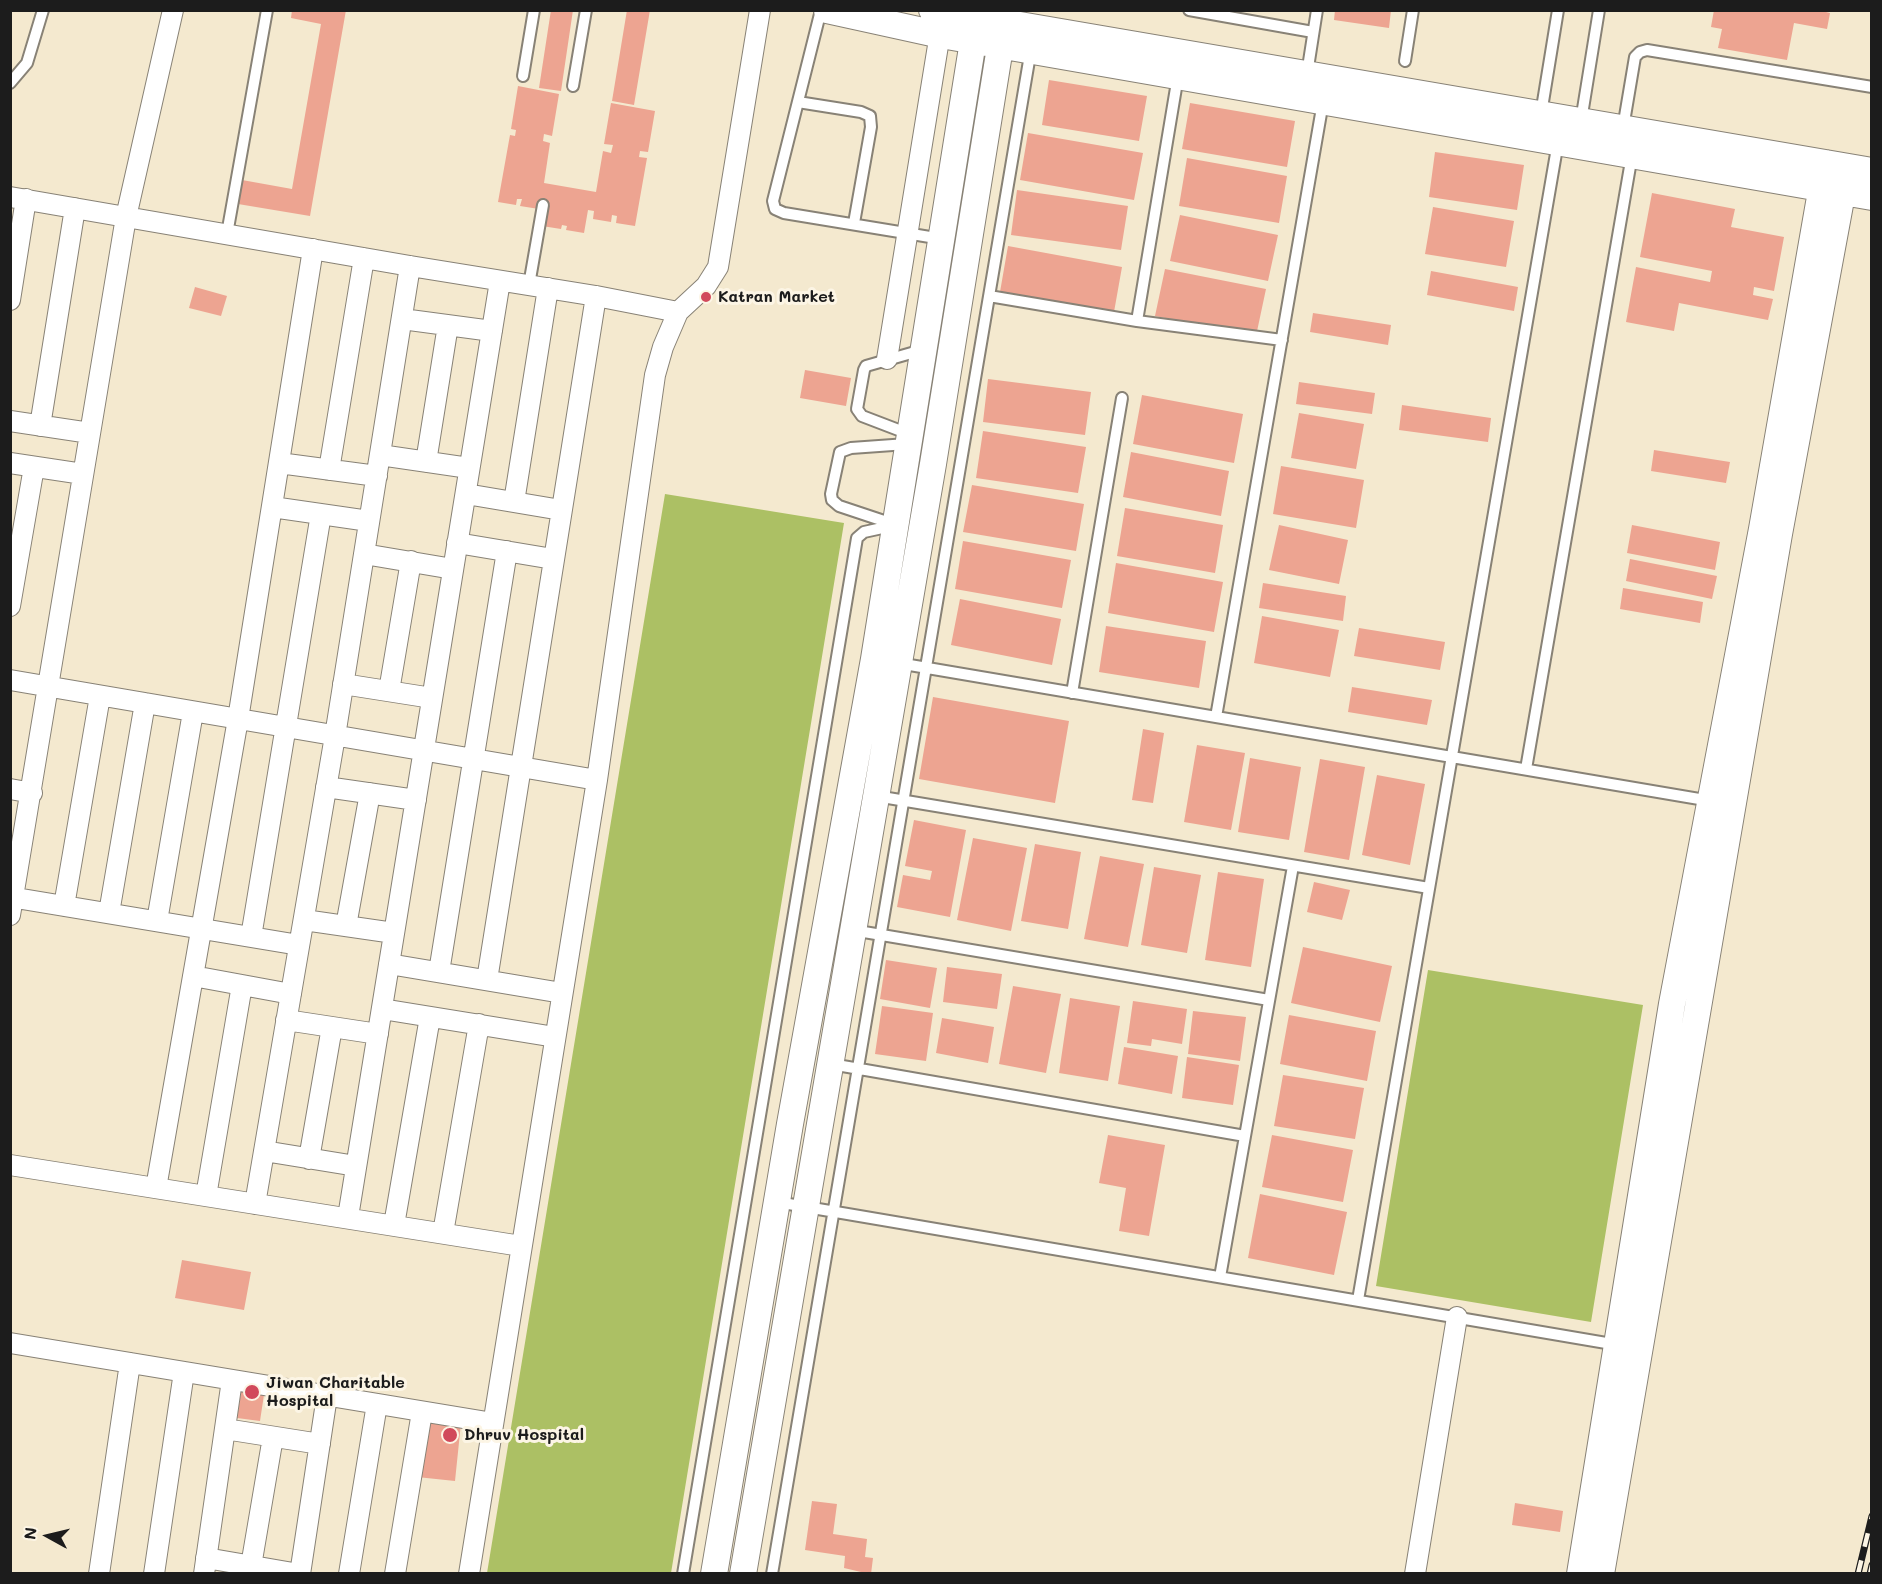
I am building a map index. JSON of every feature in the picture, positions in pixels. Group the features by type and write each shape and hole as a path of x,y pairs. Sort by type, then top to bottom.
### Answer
{"street":[{"path":"173,10 126,217 32,793 11,903 64,906 299,945"},
{"path":"469,1574 597,780 656,375 663,347 678,312 706,286 718,267 760,10"},
{"path":"827,10 940,17 1004,26 1178,76 1323,101 1559,133 1623,129 1842,176 1872,197"},
{"path":"887,359 940,17"},
{"path":"743,1574 875,796 896,525 976,23"},
{"path":"714,1574 777,1202 886,661 1004,26"},
{"path":"1034,33 1307,74 1559,133 1632,155 1842,176"},
{"path":"1580,1574 1628,1347 1721,802 1779,534 1842,176"},
{"path":"10,300 18,198 596,296 678,312"},
{"path":"40,426 75,208"},
{"path":"156,1188 238,719 313,249"},
{"path":"329,470 364,258"},
{"path":"255,1204 335,736 410,266"},
{"path":"348,1217 500,281"},
{"path":"514,502 538,287"},
{"path":"487,980 596,296"},
{"path":"402,319 492,331"},
{"path":"426,462 448,325"},
{"path":"10,421 90,433"},
{"path":"380,455 469,468"},
{"path":"10,463 83,474"},
{"path":"279,463 376,476"},
{"path":"10,606 34,467"},
{"path":"466,494 561,510"},
{"path":"272,507 369,521"},
{"path":"251,937 321,514"},
{"path":"457,543 553,559"},
{"path":"439,972 507,551"},
{"path":"364,554 453,569"},
{"path":"389,691 411,561"},
{"path":"10,680 597,780"},
{"path":"343,684 432,698"},
{"path":"64,906 100,696"},
{"path":"109,913 145,703"},
{"path":"157,921 193,712"},
{"path":"326,787 416,800"},
{"path":"10,789 32,793"},
{"path":"346,926 370,793"},
{"path":"304,920 394,933"},
{"path":"389,964 562,993"},
{"path":"193,976 291,994"},
{"path":"206,1196 242,985"},
{"path":"382,1008 555,1037"},
{"path":"394,1225 430,1017"},
{"path":"286,1020 378,1034"},
{"path":"443,1233 479,1024"},
{"path":"309,1159 332,1027"},
{"path":"264,1151 356,1166"},
{"path":"10,1165 521,1246"},
{"path":"1415,1574 1457,1317"},
{"path":"10,1344 493,1423"},
{"path":"1601,1574 1628,1347"},
{"path":"99,1574 130,1363"},
{"path":"154,1574 184,1372"},
{"path":"232,1380 205,1566 251,1566 300,1574 327,1396"},
{"path":"349,1574 377,1404"},
{"path":"395,1574 422,1412"},
{"path":"225,1429 320,1444"},
{"path":"251,1566 273,1437"}],"lane":[{"path":"10,83 27,63 43,10"},
{"path":"227,234 267,10"},
{"path":"523,76 534,10"},
{"path":"573,86 586,10"},
{"path":"820,10 772,201 775,209 784,213 943,239"},
{"path":"1189,10 1313,32"},
{"path":"1307,74 1317,10"},
{"path":"1405,61 1413,10"},
{"path":"1558,10 1559,133"},
{"path":"1358,1300 1559,133 1599,10"},
{"path":"772,1574 1034,33"},
{"path":"1623,129 1635,57 1647,50 1872,87"},
{"path":"1137,321 1178,76"},
{"path":"1216,717 1323,101"},
{"path":"798,102 861,111 870,116 871,127 854,223"},
{"path":"1526,769 1632,155"},
{"path":"538,287 543,205"},
{"path":"989,296 1137,321 1282,340"},
{"path":"908,439 862,416 857,409 866,366 924,349"},
{"path":"1072,693 1122,398"},
{"path":"896,525 839,506 832,500 831,494 840,452 851,448 908,439"},
{"path":"683,1574 857,538 864,532 896,525"},
{"path":"886,661 1721,802"},
{"path":"875,796 1429,888"},
{"path":"1220,1277 1293,866"},
{"path":"852,930 1269,999"},
{"path":"829,1063 1245,1136"},
{"path":"777,1202 1628,1347"}],"green space":[{"path":"665,494 844,523 671,1573 487,1573"},
{"path":"1428,970 1643,1005 1591,1322 1376,1286"}],"building":[{"path":"292,10 346,10 310,216 238,204 242,180 292,189 321,24 291,18"},
{"path":"551,10 573,10 561,91 539,88"},
{"path":"627,10 650,10 634,105 612,101"},
{"path":"1335,10 1391,10 1389,28 1334,20"},
{"path":"1714,10 1818,10 1830,13 1827,29 1794,23 1787,60 1718,48 1722,29 1711,27"},
{"path":"1049,80 1147,96 1139,141 1042,125"},
{"path":"518,86 559,94 552,136 544,134 543,141 550,143 544,183 596,192 603,151 611,153 613,145 604,144 611,103 655,111 648,152 640,151 639,157 647,158 635,226 616,223 617,216 612,215 611,222 593,219 594,211 588,210 584,233 566,230 567,226 562,225 561,229 542,226 539,209 520,206 522,199 517,199 516,205 498,202 510,135 515,136 516,130 511,129"},
{"path":"1190,103 1295,121 1287,167 1182,149"},
{"path":"1028,133 1143,153 1134,200 1020,180"},
{"path":"1435,152 1524,165 1517,210 1429,197"},
{"path":"1187,158 1287,176 1279,223 1179,206"},
{"path":"1017,190 1128,206 1121,250 1011,235"},
{"path":"1652,193 1735,209 1731,227 1784,237 1774,291 1754,287 1753,295 1773,299 1768,320 1679,303 1674,331 1626,322 1636,267 1710,282 1712,271 1640,257"},
{"path":"1433,207 1514,221 1506,267 1425,254"},
{"path":"1180,215 1278,235 1268,281 1170,261"},
{"path":"1008,246 1122,267 1114,312 1000,292"},
{"path":"1165,269 1266,289 1256,336 1155,316"},
{"path":"1431,271 1518,287 1514,311 1427,295"},
{"path":"195,287 227,296 221,316 189,308"},
{"path":"1313,313 1391,325 1388,345 1310,332"},
{"path":"805,370 851,378 846,406 800,398"},
{"path":"988,379 1091,392 1085,435 983,422"},
{"path":"1299,382 1375,393 1372,414 1296,404"},
{"path":"1142,395 1243,414 1234,463 1133,444"},
{"path":"1402,405 1491,418 1488,442 1399,430"},
{"path":"1299,413 1364,424 1356,469 1291,458"},
{"path":"983,431 1086,447 1078,493 976,478"},
{"path":"1654,450 1730,462 1726,483 1651,471"},
{"path":"1131,452 1229,471 1221,516 1123,497"},
{"path":"1281,466 1364,480 1356,528 1273,514"},
{"path":"972,485 1084,504 1076,551 963,532"},
{"path":"1125,508 1223,525 1215,573 1117,556"},
{"path":"1279,525 1348,540 1339,584 1269,570"},
{"path":"1632,525 1720,542 1715,570 1627,553"},
{"path":"963,541 1071,560 1062,608 955,589"},
{"path":"1630,559 1717,576 1712,599 1626,581"},
{"path":"1116,563 1223,582 1214,632 1108,613"},
{"path":"1263,583 1346,596 1343,621 1259,608"},
{"path":"1623,588 1703,602 1700,623 1620,609"},
{"path":"960,599 1061,619 1052,665 951,645"},
{"path":"1262,616 1339,630 1330,677 1254,663"},
{"path":"1106,626 1206,641 1199,688 1099,672"},
{"path":"1359,628 1445,642 1440,670 1354,656"},
{"path":"1352,687 1432,700 1427,725 1348,712"},
{"path":"933,697 1069,721 1055,803 919,779"},
{"path":"1143,729 1164,733 1153,803 1132,800"},
{"path":"1197,745 1245,753 1231,830 1184,822"},
{"path":"1250,758 1301,767 1289,840 1238,832"},
{"path":"1320,759 1365,767 1349,860 1304,852"},
{"path":"1377,775 1425,784 1410,865 1362,855"},
{"path":"914,820 966,830 950,917 897,907 903,875 930,880 932,871 905,866"},
{"path":"973,838 1027,848 1011,931 957,920"},
{"path":"1035,844 1081,852 1068,929 1021,921"},
{"path":"1100,856 1144,864 1128,947 1084,939"},
{"path":"1154,867 1201,875 1187,953 1141,945"},
{"path":"1218,872 1264,879 1251,967 1205,960"},
{"path":"1314,882 1350,890 1342,920 1307,912"},
{"path":"1303,947 1392,966 1380,1022 1291,1003"},
{"path":"886,960 937,968 930,1008 880,999"},
{"path":"947,967 1002,974 997,1009 943,1002"},
{"path":"1013,986 1061,994 1046,1073 999,1064"},
{"path":"1070,998 1120,1006 1108,1081 1059,1073"},
{"path":"1133,1001 1187,1009 1182,1044 1152,1039 1151,1046 1127,1043"},
{"path":"882,1006 933,1013 926,1061 875,1054"},
{"path":"1193,1011 1246,1017 1240,1061 1188,1054"},
{"path":"1289,1015 1376,1031 1367,1081 1280,1064"},
{"path":"942,1018 994,1027 988,1063 936,1053"},
{"path":"1124,1047 1178,1056 1172,1094 1118,1084"},
{"path":"1187,1057 1239,1065 1233,1105 1182,1098"},
{"path":"1283,1075 1364,1088 1355,1139 1274,1126"},
{"path":"1108,1135 1165,1145 1149,1236 1119,1231 1126,1188 1099,1183"},
{"path":"1272,1135 1353,1150 1343,1202 1262,1187"},
{"path":"1260,1194 1347,1212 1334,1275 1248,1258"},
{"path":"182,1260 251,1272 244,1310 175,1298"},
{"path":"242,1385 265,1388 260,1421 237,1418"},
{"path":"423,1419 461,1423 455,1481 417,1477"},
{"path":"812,1501 837,1504 833,1534 867,1539 865,1557 873,1558 871,1574 861,1574 861,1572 844,1568 845,1556 805,1550"},
{"path":"1515,1503 1563,1511 1560,1532 1512,1525"}],"railway":[{"path":"1858,1574 1872,1516"},
{"path":"1870,1574 1872,1565"}],"place":[{"name":"Katran Market","path":"706,297"},
{"name":"Jiwan Charitable Hospital","path":"252,1392"},
{"name":"Dhruv Hospital","path":"450,1435"}]}
